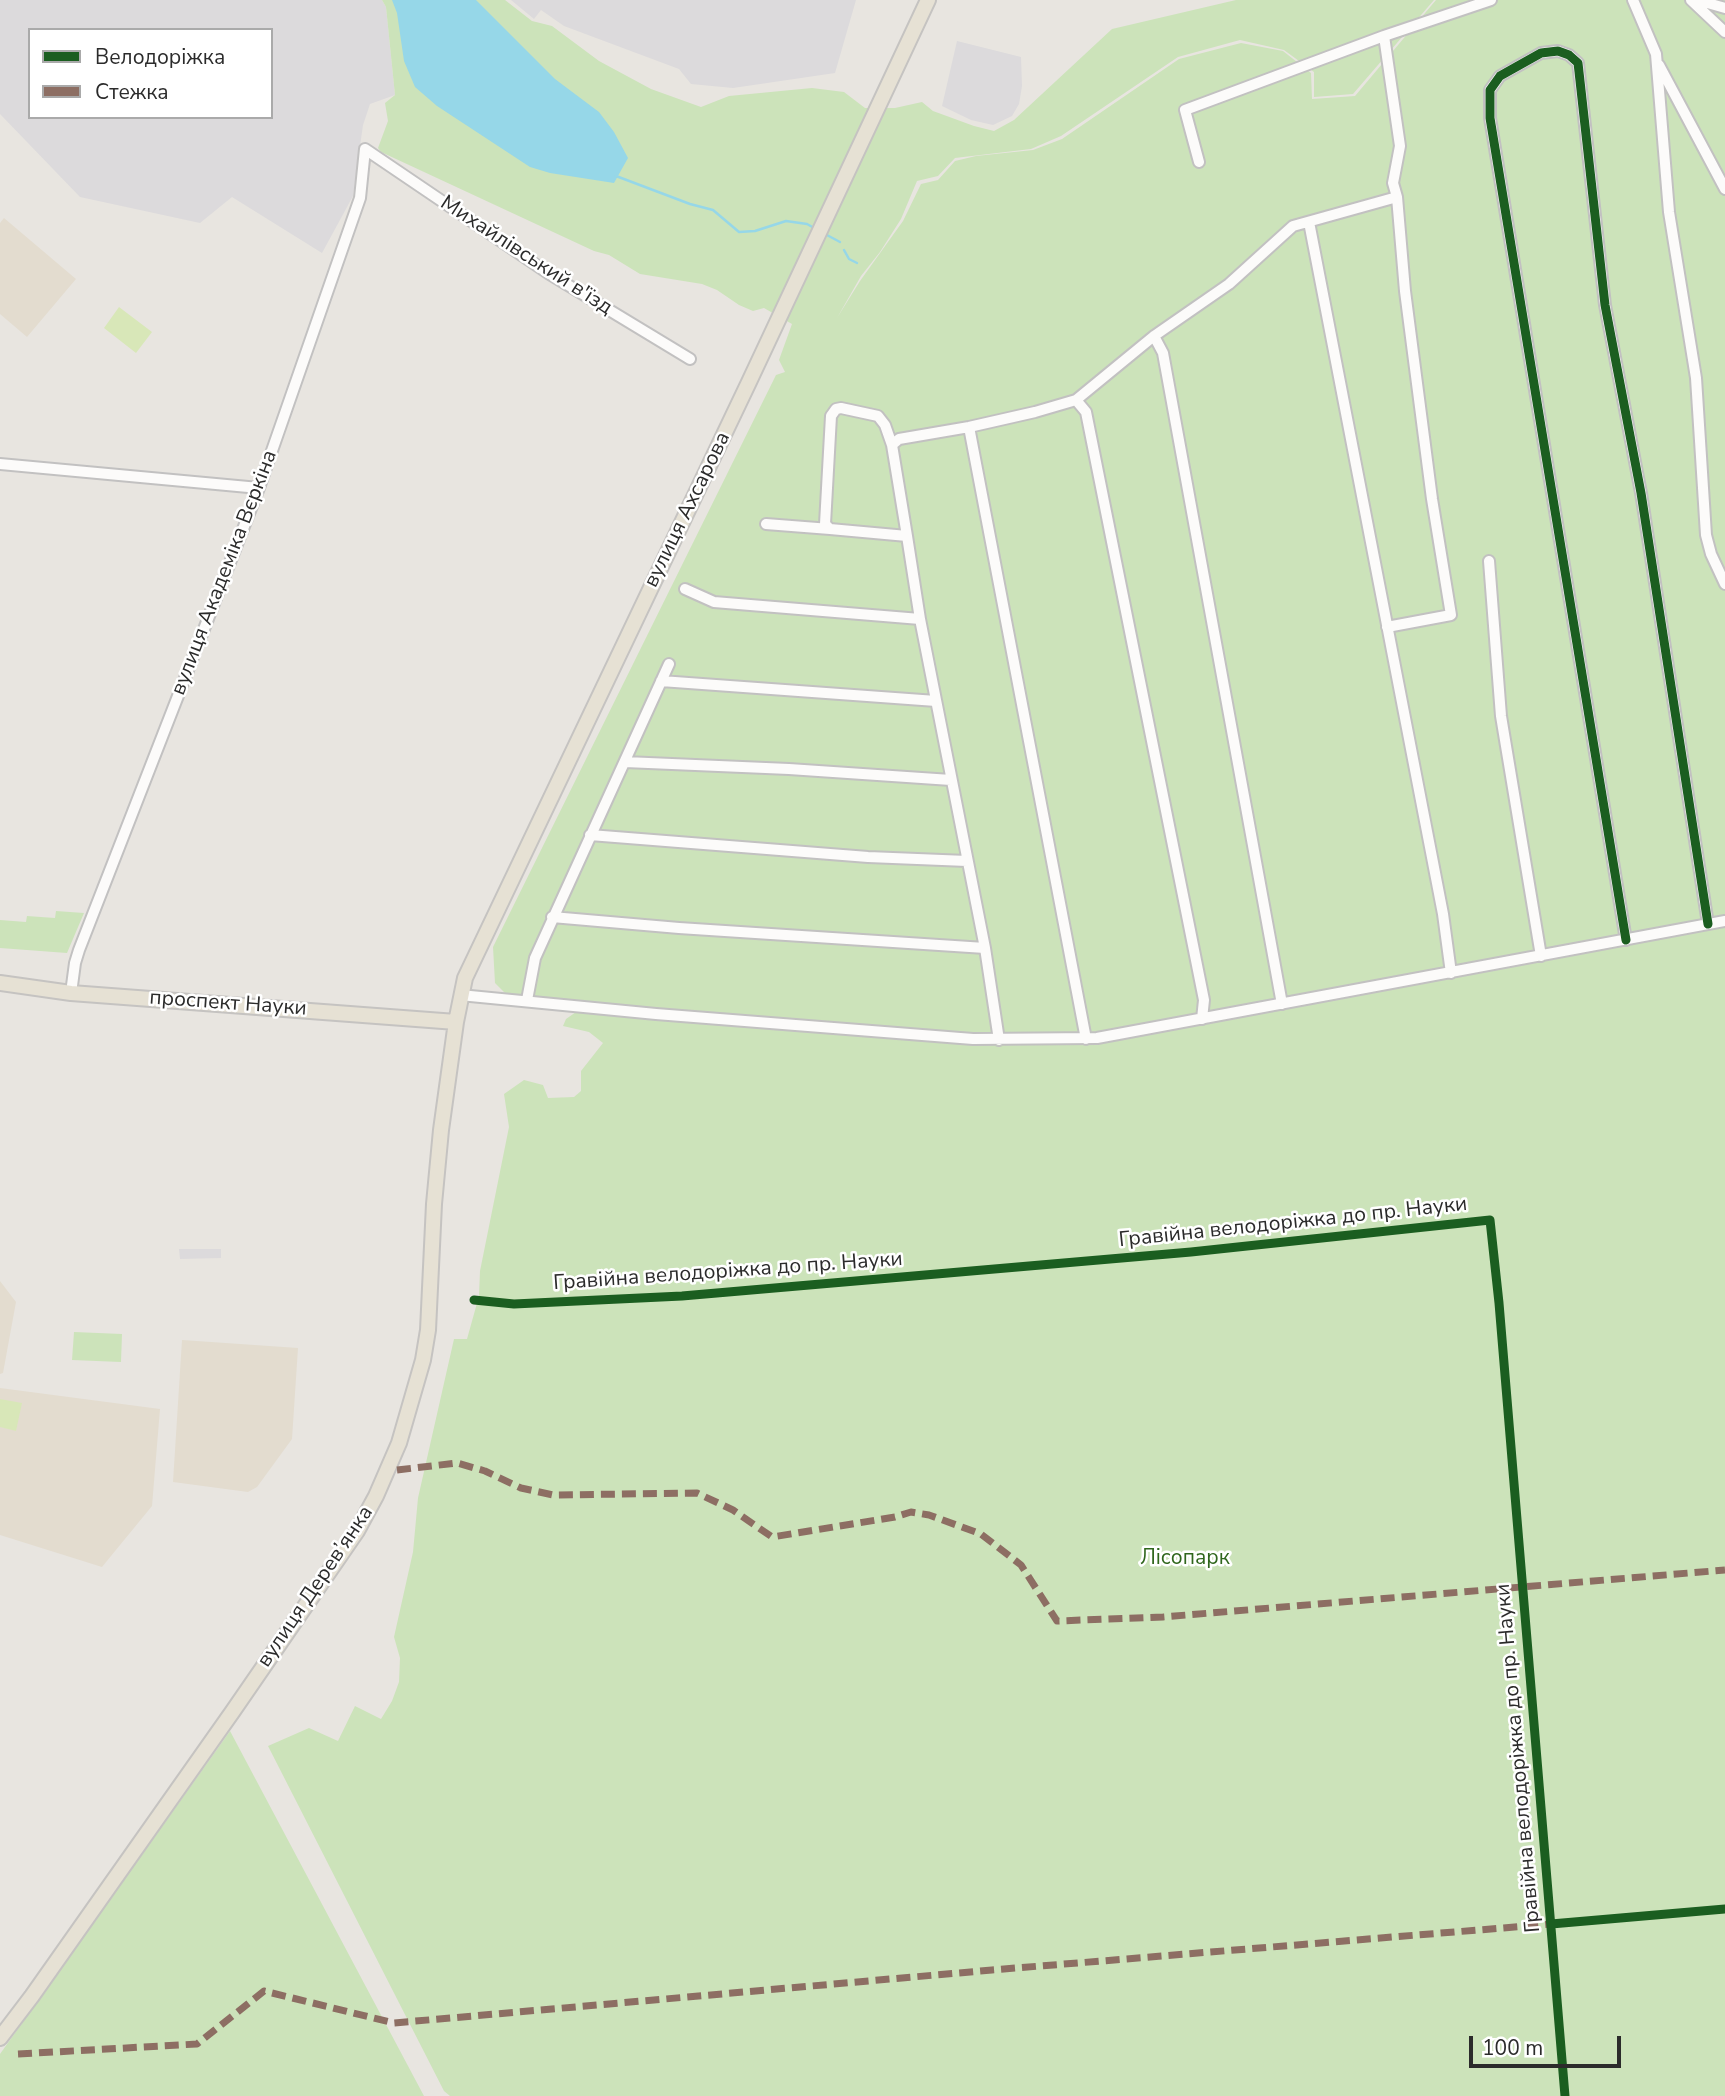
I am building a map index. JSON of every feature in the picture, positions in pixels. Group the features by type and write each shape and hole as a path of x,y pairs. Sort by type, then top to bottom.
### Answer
{"main road":[{"name":"вулиця Ахсарова","path":"456,1022 465,978 493,916 749,382 928,0"},
{"name":"проспект Науки","path":"0,984 71,993 456,1022"},
{"name":"вулиця Дерев’янка","path":"0,2038 233,1711 357,1531 390,1465 417,1390 428,1330 434,1204 456,1022"}],"street":[{"path":"1199,162 1185,110 1384,36 1491,0"},
{"path":"1633,0 1656,59 1725,189"},
{"path":"1691,0 1725,32"},
{"path":"1696,0 1725,8"},
{"path":"1384,36 1400,146 1392,183 1397,197 1405,291 1451,615 1387,627"},
{"path":"1626,940 1490,118 1490,90 1500,76 1541,53 1558,51 1569,55 1578,63 1605,305 1642,493 1708,924"},
{"path":"1656,59 1669,212 1696,377 1706,535 1711,554 1725,584"},
{"name":"Михайлівський в'їзд","path":"365,149 548,273 690,359"},
{"name":"вулиця Академіка Вєркіна","path":"71,993 79,950 259,488 360,198 365,149"},
{"path":"892,445 899,439 969,427 1076,400 1154,337 1229,284 1293,226 1397,197"},
{"path":"1309,222 1443,914 1451,973"},
{"path":"1154,337 1163,353 1282,1004"},
{"path":"1076,400 1086,412 1204,1000 1202,1019"},
{"path":"830,529 824,518 833,412 842,408 878,416 885,425 892,445 920,619 985,948 999,1040"},
{"path":"969,427 1086,1039"},
{"path":"0,464 259,488"},
{"path":"766,524 907,537"},
{"path":"1489,561 1501,716 1541,956"},
{"path":"685,589 714,602 920,619"},
{"path":"527,1000 535,958 552,917 669,664"},
{"path":"661,681 936,701"},
{"path":"625,762 951,780"},
{"path":"590,835 868,857 967,861"},
{"path":"552,917 985,948"},
{"path":"460,995 656,1014 999,1040 1086,1039 1725,921"}],"shaded area":[{"path":"0,0 382,0 386,7 395,95 370,104 363,125 353,196 322,253 232,197 200,223 80,197 0,114"},
{"path":"511,0 856,0 835,73 733,88 691,84 679,69 564,26 541,10 534,19"},
{"path":"957,41 1021,57 1022,86 1019,104 1012,116 993,125 971,120 942,106"},
{"path":"4,218 76,279 27,337 0,314 0,223"},
{"path":"179,1249 221,1249 221,1258 180,1259"},
{"path":"0,1281 16,1302 3,1373 0,1374"},
{"path":"182,1340 298,1348 292,1439 257,1487 248,1492 173,1482"},
{"path":"0,1388 160,1409 152,1506 102,1567 0,1535"}],"green space":[{"name":"Лісопарк","path":"382,0 505,0 532,21 552,26 599,61 651,89 701,107 729,96 812,88 844,92 865,108 895,108 922,102 933,111 994,131 1014,120 1112,29 1236,0 1434,0 1353,94 1314,97 1314,72 1284,50 1240,40 1178,57 1061,136 1031,149 955,158 938,176 917,181 901,219 861,276 837,318 903,221 921,184 938,180 955,161 1033,150 1062,139 1179,59 1241,43 1283,51 1311,73 1312,99 1355,96 1436,0 1725,0 1725,2096 450,2096 444,2091 268,1746 309,1728 338,1741 355,1706 381,1719 392,1701 399,1682 400,1658 394,1637 413,1552 418,1498 454,1339 467,1339 479,1296 480,1271 509,1127 504,1094 524,1080 543,1085 548,1098 574,1097 581,1091 581,1071 603,1043 589,1032 563,1026 566,1019 576,1012 574,1004 506,994 495,983 493,947 776,375 785,372 779,360 792,324 764,308 753,311 739,305 717,290 702,284 640,274 609,255 594,251 381,152 378,148 388,121 385,103 395,95 386,7"},
{"path":"119,307 152,332 136,353 104,328"},
{"path":"56,911 84,913 67,953 0,948 0,920 26,922 27,916 55,918"},
{"path":"74,1332 122,1334 121,1362 72,1360"},
{"path":"0,1399 22,1403 16,1431 0,1427"},
{"path":"230,1731 424,2096 0,2096 0,2054"}],"water":[{"path":"392,0 476,0 555,79 599,112 628,158 614,183 550,173 530,167 437,106 415,87 404,61 397,13"}],"waterway":[{"path":"616,176 713,210 739,232 755,231 786,221 807,224 816,229"},
{"path":"825,234 840,242"},
{"path":"844,250 849,259 857,263"}],"marked path":[{"path":"397,1470 457,1463 485,1471 521,1488 553,1495 697,1493 733,1510 772,1537 911,1512 929,1515 981,1534 1021,1565 1057,1621 1163,1617 1725,1570"},
{"path":"18,2054 197,2044 264,1991 394,2023 1551,1924"}],"cycle path":[{"path":"1626,940 1490,118 1490,90 1500,76 1541,53 1558,51 1569,55 1578,63 1605,305 1641,493 1708,924"},
{"name":"Гравійна велодоріжка до пр. Науки","path":"474,1300 514,1304 682,1296 1191,1252 1490,1220 1565,2096"},
{"name":"Гравійна велодоріжка до пр. Науки","path":"1551,1924 1725,1909"}]}
